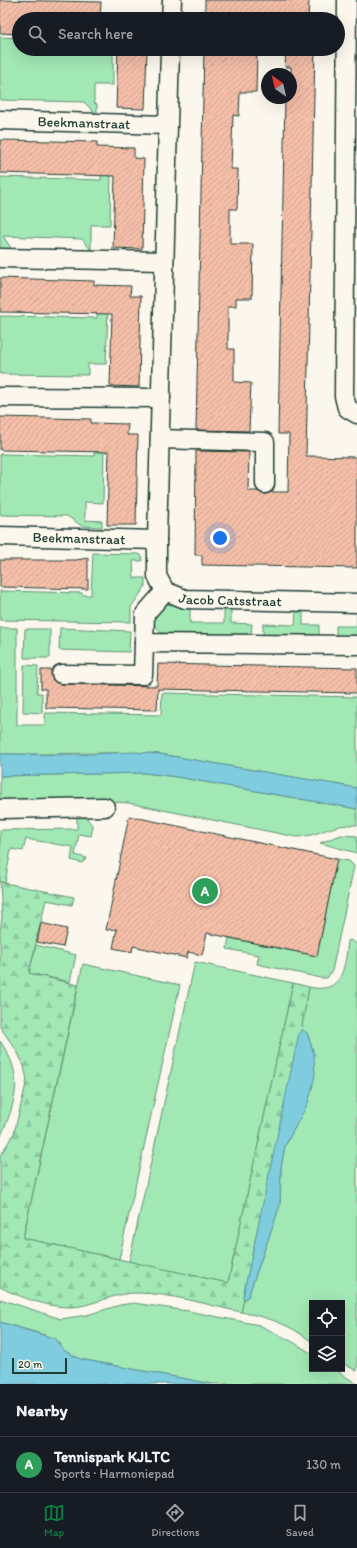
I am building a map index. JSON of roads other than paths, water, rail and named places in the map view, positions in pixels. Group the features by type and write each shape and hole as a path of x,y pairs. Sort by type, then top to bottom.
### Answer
{"street":[{"path":"171,12 172,0"},
{"path":"347,0 351,128 344,396 348,408 357,414"},
{"path":"165,591 157,576 157,540 170,56"},
{"name":"Beekmanstraat","path":"0,120 167,125"},
{"path":"0,258 164,261"},
{"path":"0,397 161,398"},
{"path":"160,439 265,442 265,484"},
{"name":"Beekmanstraat","path":"0,536 157,540"},
{"name":"Jacob Catsstraat","path":"60,674 143,675 145,614 165,591 185,599 357,603"},
{"path":"144,643 357,644"},
{"path":"0,809 105,807"}],"water":[{"path":"134,752 160,754 357,788 357,809 177,777 145,773 0,776 0,754 75,755"},
{"path":"303,1030 307,1033 314,1054 315,1075 312,1089 308,1103 285,1146 281,1167 280,1205 248,1297 245,1299 243,1297 299,1033"},
{"path":"0,1322 56,1339 63,1350 80,1359 212,1384 0,1384"}],"place":[{"name":"Tennispark KJLTC","path":"205,891"}]}
